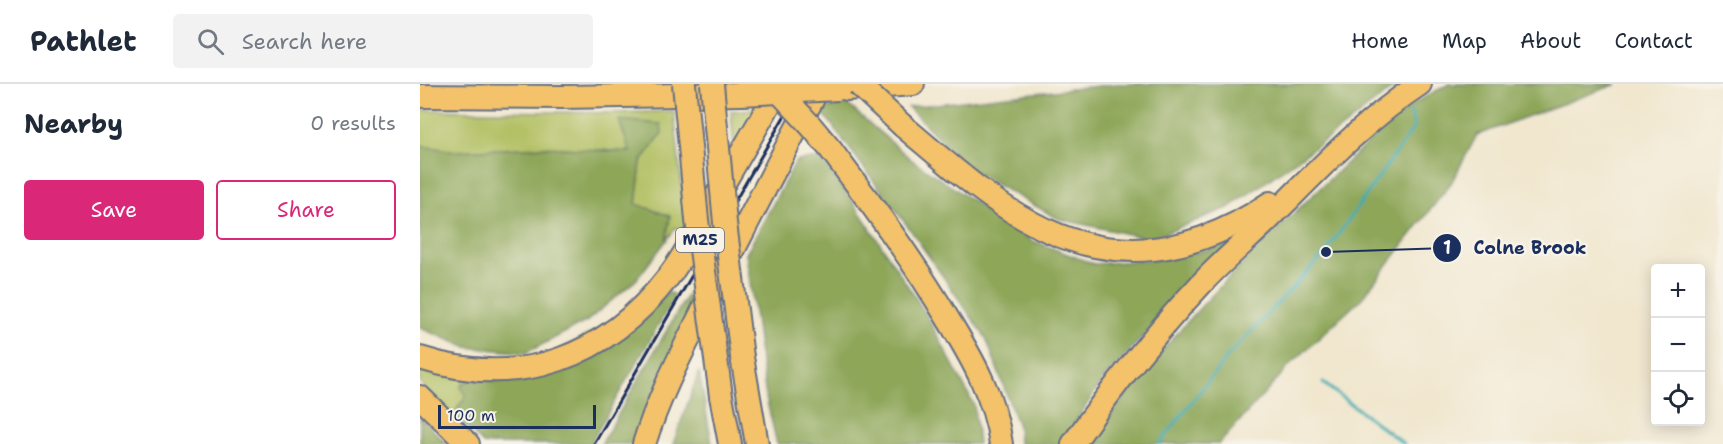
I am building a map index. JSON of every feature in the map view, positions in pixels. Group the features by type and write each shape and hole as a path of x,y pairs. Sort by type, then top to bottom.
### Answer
{"highway":[{"name":"M25","path":"684,84 696,208 721,396 730,444"},
{"name":"M25","path":"712,84 725,223 742,357 757,444"},
{"path":"772,84 831,150 907,255 957,333 975,365 992,405 1001,444"},
{"path":"420,358 456,368 482,371 525,368 576,353 618,329 650,300 679,261 781,84"},
{"path":"420,96 562,97 742,94 839,86 913,84"},
{"path":"1073,444 1116,384 1203,282 1318,169 1378,115 1420,84"},
{"path":"839,86 903,126 964,178 1029,221 1067,238 1119,249 1168,248 1214,235 1261,210 1318,169"},
{"path":"644,444 660,401 695,327 797,126 839,86"},
{"path":"420,398 468,444"}],"green space":[{"path":"1117,84 1398,84 1342,128 1230,207 1151,239 1059,219 970,170 908,107"},
{"path":"1449,84 1617,84 1477,135 1451,183 1362,298 1290,365 1219,444 1091,444 1141,376 1225,282 1390,123 1421,99"},
{"path":"847,104 912,160 1033,241 1094,264 1171,258 1229,245 1103,379 1061,444 1019,444 1018,426 986,338 912,232 820,109"},
{"path":"758,109 734,149 731,111"},
{"path":"420,110 614,113 674,111 686,230 675,228 666,241 670,216 636,204 641,162 662,133 630,152 545,147 456,151 420,146"},
{"path":"619,120 661,124 662,133 641,162 636,204 670,216 666,241 636,280 587,321 526,353 466,347 420,328 420,146 456,151 545,147 630,152"},
{"path":"820,158 855,205 926,314 974,405 978,444 777,444 766,397 746,254 796,161"},
{"path":"693,285 695,308 633,444 601,444"},
{"path":"669,292 675,296 590,444 483,444 457,416 456,411 466,396 461,388 462,384 471,380 502,380"},
{"path":"420,369 471,380 462,384 466,396 458,407 461,423 420,383"},
{"path":"699,372 712,444 673,444"},
{"path":"420,417 447,444 420,444"}],"waterway":[{"path":"1159,444 1228,356 1326,252 1414,127 1411,112"},
{"path":"1323,383 1404,444"}],"railway":[{"path":"594,444 803,84"}],"place":[{"name":"Colne Brook","path":"1326,252"}]}
